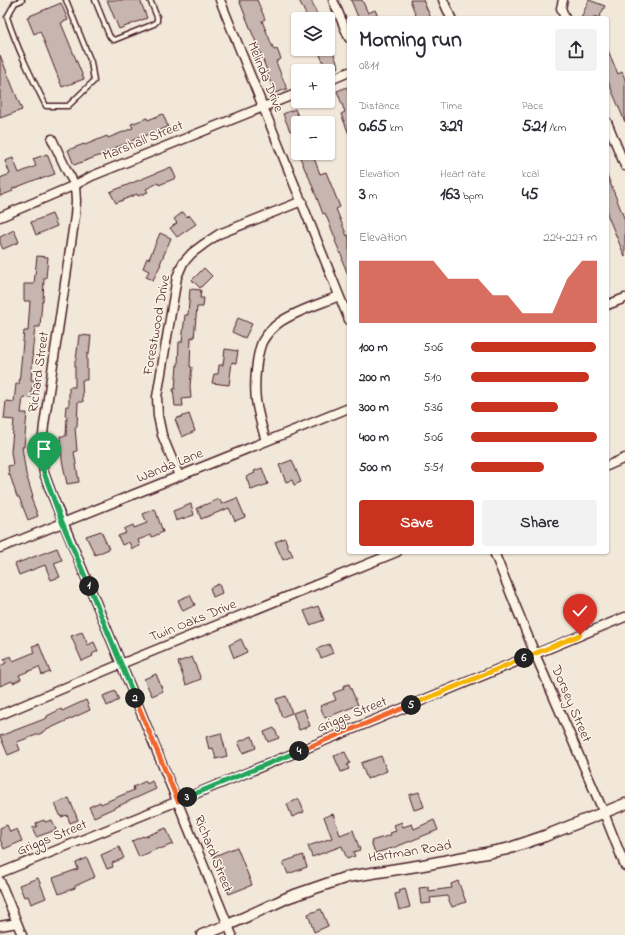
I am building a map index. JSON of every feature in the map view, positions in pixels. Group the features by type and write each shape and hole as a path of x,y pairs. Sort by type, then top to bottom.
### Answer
{"street":[{"name":"Melinda Drive","path":"220,0 347,315"},
{"path":"333,0 347,33"},
{"path":"443,0 450,16"},
{"path":"562,1 564,16"},
{"path":"335,77 347,73"},
{"name":"Marshall Street","path":"0,217 75,185 92,176 291,96"},
{"path":"609,127 625,166"},
{"path":"52,140 75,185"},
{"name":"Richard Street","path":"75,185 75,216 45,418 42,446 44,473 62,522 232,935"},
{"name":"Forestwood Drive","path":"179,476 162,435 158,416 157,397 177,277 183,263 192,253 219,234 302,201"},
{"path":"266,441 256,399 256,380 259,354 263,342 270,330 280,322 295,314 339,296"},
{"path":"609,304 625,298"},
{"name":"Wanda Lane","path":"0,548 347,409"},
{"path":"609,465 625,458"},
{"name":"Twin Oaks Drive","path":"0,715 121,664 392,554"},
{"name":"Dorsey Street","path":"495,554 535,654 604,813 625,866"},
{"name":"Griggs Street","path":"0,873 625,617"},
{"name":"Hartman Road","path":"202,935 228,925 289,897 347,877 423,865 506,849 546,836 625,804"},
{"path":"0,881 22,935"},
{"path":"0,926 17,923"}],"lane":[{"path":"22,0 14,1 7,17 15,40 46,106 68,106 94,81 91,62 66,0"},
{"path":"95,0 109,35 114,40 154,24 157,21 157,17 150,0"}],"building":[{"path":"107,0 140,0 147,18 119,29"},
{"path":"239,0 257,0 265,19 262,21 274,50 277,49 281,59 276,62 287,89 275,93"},
{"path":"299,0 311,0 316,12 305,12"},
{"path":"351,0 362,0 368,13 375,10 378,16 358,16"},
{"path":"410,0 423,0 430,16 416,16"},
{"path":"589,0 605,6 600,16 582,16"},
{"path":"61,3 68,20 61,23 84,79 62,87 40,31 34,34 27,17"},
{"path":"609,53 618,74 622,72 625,79 625,122 609,84"},
{"path":"0,55 22,110 0,118"},
{"path":"320,56 334,56 339,67 335,69 335,64 324,64"},
{"path":"347,87 347,129 341,114 345,112 337,91"},
{"path":"295,109 298,116 291,116 290,131 283,114"},
{"path":"163,114 168,127 112,149 112,151 74,165 68,150 107,136 108,138 133,128 131,124 147,118 148,120"},
{"path":"47,154 55,174 12,189 13,191 0,196 0,178 10,174 5,161 13,158 19,173 36,166 33,159"},
{"path":"301,160 315,160 320,174 326,172 340,207 336,209 347,236 347,272 325,213 323,214"},
{"path":"171,167 176,178 159,185 158,183 146,189 148,192 138,196 137,194 116,203 110,192"},
{"path":"609,180 625,220 625,257 609,219"},
{"path":"183,212 187,217 189,215 196,224 177,237 170,228 177,223 174,219"},
{"path":"52,214 57,226 36,235 31,222"},
{"path":"14,230 19,242 3,249 0,243 0,237"},
{"path":"160,233 171,238 153,280 146,277 149,271 143,268 147,258 149,259"},
{"path":"37,256 48,257 46,278 44,278 40,327 35,327 31,380 35,380 34,387 32,387 31,398 23,397 21,413 27,413 24,447 22,447 26,474 33,497 31,498 38,516 28,520 19,497 17,497 10,475 9,476 8,466 13,465 11,452 14,420 4,419 6,401 14,402 16,384 19,384 24,331 28,331 30,301 24,301 24,284 34,284"},
{"path":"204,268 212,276 200,288 192,280"},
{"path":"190,289 201,290 200,298 204,298 203,307 197,307 194,338 191,337 191,398 182,399 183,406 175,406 173,389 175,389 177,365 178,366 179,342 182,342 185,315 188,315"},
{"path":"238,318 252,324 245,338 232,332"},
{"path":"79,335 91,336 89,354 87,354 87,380 82,380 83,402 78,402 77,427 75,427 77,451 74,452 79,482 67,484 62,460 60,436 66,436 66,406 69,406 69,387 75,387 75,360"},
{"path":"225,349 238,351 236,363 232,362 229,385 212,383 214,374 218,374 219,365 223,365"},
{"path":"189,414 195,431 182,437 175,419"},
{"path":"292,460 301,482 294,485 292,480 286,482 279,465"},
{"path":"262,468 268,484 251,490 246,477 255,473 254,471"},
{"path":"237,498 245,517 235,521 229,508 201,519 197,508 219,499 222,504"},
{"path":"191,504 194,515 176,521 173,511"},
{"path":"155,509 163,532 152,537 151,535 138,540 140,546 132,549 129,542 122,545 118,536 126,533 124,529 133,525 134,528 147,523 143,514"},
{"path":"101,531 109,549 95,555 86,536"},
{"path":"285,538 289,550 293,556 283,560 275,542"},
{"path":"57,548 62,560 54,563 60,577 51,580 45,565 19,575 15,564"},
{"path":"219,584 222,593 213,597 210,588"},
{"path":"190,595 195,605 183,611 178,600"},
{"path":"318,606 324,620 310,625 304,611"},
{"path":"82,632 88,645 94,642 98,651 92,654 93,656 82,661 71,636"},
{"path":"241,639 247,652 234,658 229,645"},
{"path":"39,644 50,672 42,675 39,667 19,675 21,679 13,683 12,681 0,686 0,666 6,663 4,659 11,656 13,661 35,652 32,646"},
{"path":"329,644 333,653 321,658 317,649"},
{"path":"192,657 201,679 186,685 178,662"},
{"path":"156,674 163,691 152,696 144,679"},
{"path":"349,684 358,705 325,718 320,706 336,700 333,693 344,689 343,686"},
{"path":"115,691 119,700 107,706 103,696"},
{"path":"286,696 292,713 282,717 276,699"},
{"path":"86,700 90,710 42,733 17,742 20,750 8,755 0,736 47,718 47,716 61,709 62,711"},
{"path":"304,709 310,726 299,730 293,713"},
{"path":"274,728 279,738 268,742 264,732"},
{"path":"221,733 227,756 216,759 213,748 209,749 206,737"},
{"path":"252,736 256,748 243,753 238,742"},
{"path":"345,752 350,763 347,765 349,769 341,772 334,756"},
{"path":"381,756 387,771 367,779 361,763"},
{"path":"146,781 147,784 152,781 156,789 94,817 89,807 100,802 101,804 134,790 133,787"},
{"path":"419,792 424,807 414,810 409,795"},
{"path":"69,798 78,820 70,823 67,815 61,817 55,804"},
{"path":"299,799 304,812 292,817 287,804"},
{"path":"333,814 340,835 353,830 360,850 353,852 355,856 347,859 342,846 312,857 308,846 332,838 324,817"},
{"path":"44,820 45,822 52,820 56,830 36,837 32,828 37,827 36,823"},
{"path":"434,820 438,830 393,848 375,853 371,841 391,835 390,833 396,831 394,825 402,822 403,827 412,824 414,829"},
{"path":"7,825 10,832 17,829 22,841 4,849 0,839 0,828"},
{"path":"166,828 173,844 160,849 159,848 139,857 132,841"},
{"path":"119,847 124,858 112,863 113,867 107,869 101,855"},
{"path":"237,847 252,885 229,894 214,856"},
{"path":"303,855 307,867 288,874 283,862"},
{"path":"87,858 95,877 75,886 75,888 59,894 53,878 78,869 76,863"},
{"path":"38,878 46,898 31,904 28,896 24,897 19,885"},
{"path":"458,881 466,902 452,907 447,896 430,898 431,903 421,904 419,888 428,887 429,891 452,888 451,884"},
{"path":"405,888 410,907 399,910 395,894 400,893 399,890"},
{"path":"321,909 328,926 314,932 308,914"}],"route":[{"path":"44,473 62,522 178,801 580,635"}]}
